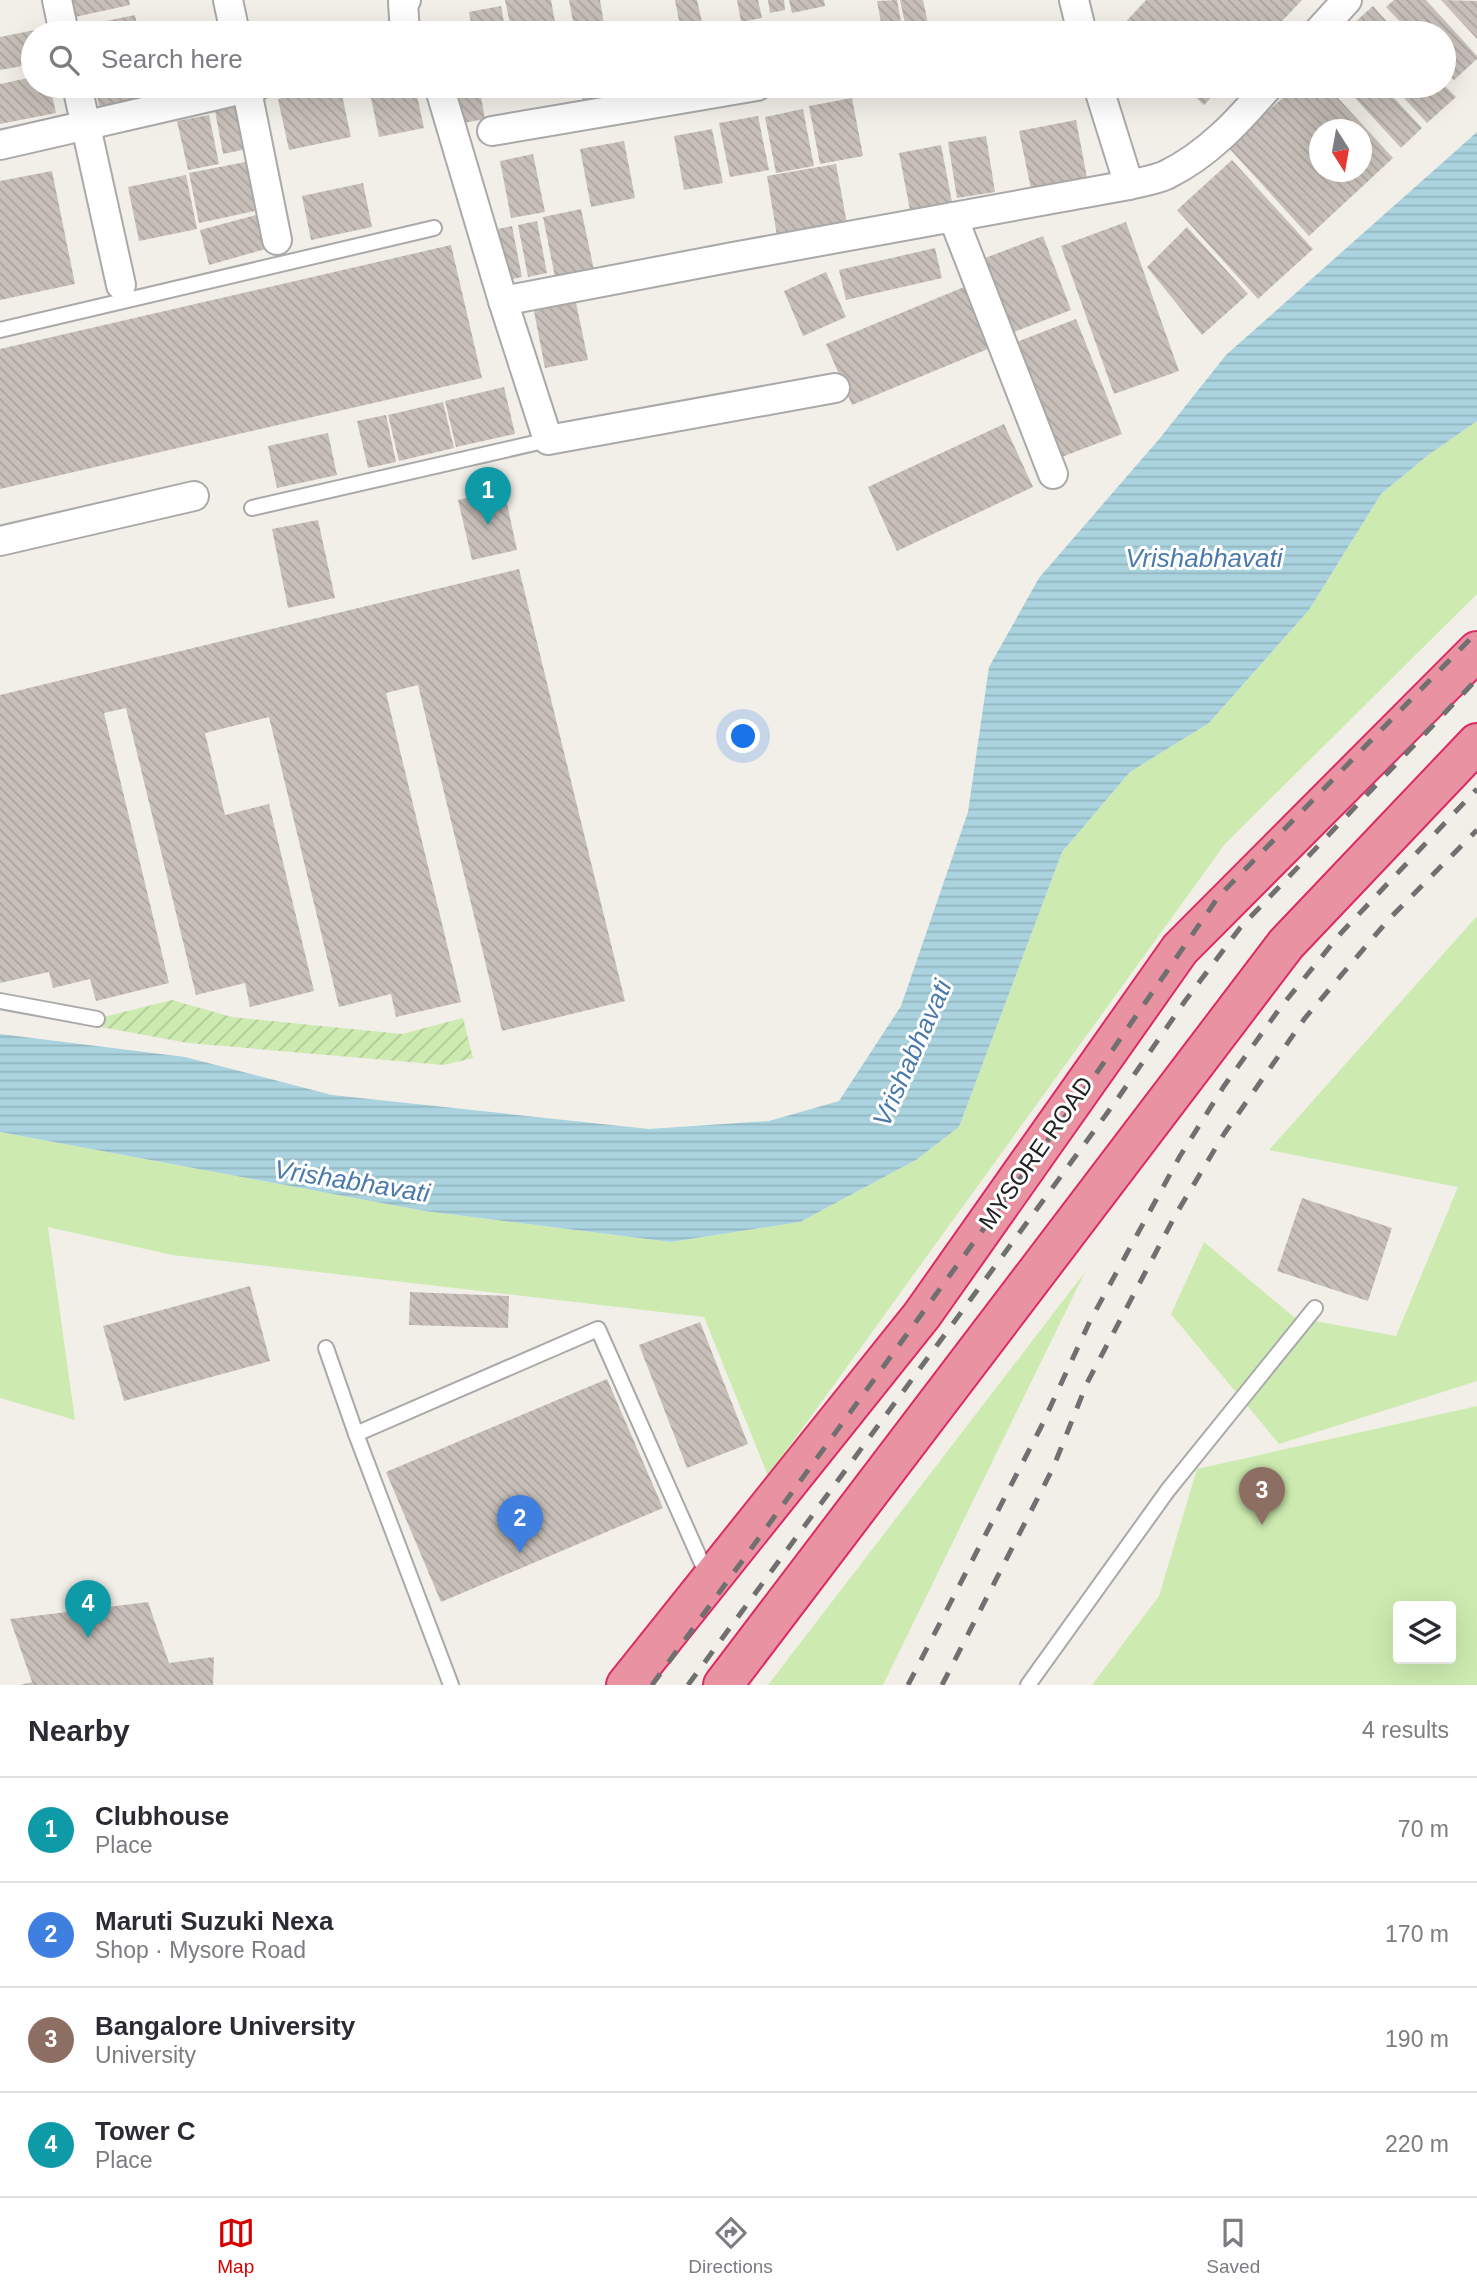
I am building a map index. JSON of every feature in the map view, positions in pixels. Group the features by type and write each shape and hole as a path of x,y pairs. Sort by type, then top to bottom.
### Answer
{"highway":[{"name":"MYSORE ROAD","path":"626,1685 922,1315 1180,949 1477,651"},
{"path":"723,1685 1286,944 1477,743"}],"street":[{"path":"57,0 61,21"},
{"path":"228,0 232,21"},
{"path":"404,21 403,2 406,0"},
{"path":"1074,0 1075,21"},
{"path":"1328,21 1347,0"},
{"path":"80,98 121,285"},
{"path":"0,145 203,98"},
{"path":"252,98 277,240"},
{"path":"443,98 503,302 548,440 835,388"},
{"path":"492,131 686,98"},
{"path":"1102,98 1129,185"},
{"path":"503,302 1129,185 1164,176 1197,157 1229,131 1258,98"},
{"path":"953,218 1053,474"},
{"path":"0,541 194,496"}],"lane":[{"path":"0,330 433,228"},
{"path":"252,508 548,440"},
{"path":"0,1001 97,1019"},
{"path":"1028,1685 1168,1490 1315,1308"},
{"path":"356,1434 598,1329 709,1580"},
{"path":"326,1348 451,1685"}],"green space":[{"path":"1477,421 1477,594 1225,844 768,1476 704,1317 172,1255 48,1227 75,1420 0,1398 0,1132 424,1211 671,1242 800,1222 916,1160 959,1127 1062,852 1130,772 1209,723 1309,610 1381,494 1427,456"},
{"path":"1477,916 1477,1381 1279,1444 1171,1314 1204,1242 1294,1317 1396,1336 1458,1187 1269,1150"},
{"path":"172,1000 232,1017 402,1034 463,1018 473,1058 444,1065 188,1043 79,1023"},
{"path":"1085,1272 883,1685 768,1685"},
{"path":"1477,1406 1477,1685 1092,1685 1159,1596 1197,1469"}],"water":[{"name":"Vrishabhavati","path":"1477,132 1477,421 1427,456 1381,494 1309,610 1209,723 1130,772 1062,852 959,1127 916,1160 800,1222 671,1242 424,1211 0,1132 0,1034 185,1057 332,1095 649,1129 769,1121 839,1101 901,1006 968,812 989,667 1039,578 1160,438 1226,355"}],"building":[{"path":"72,0 129,0 130,5 75,17"},
{"path":"505,0 551,0 555,21 509,21"},
{"path":"569,0 600,0 604,21 573,21"},
{"path":"675,0 697,0 702,21 679,21"},
{"path":"737,0 758,0 762,18 741,21"},
{"path":"768,0 784,0 785,10 770,13"},
{"path":"789,0 824,0 825,6 792,13"},
{"path":"897,0 901,21 881,21 877,1"},
{"path":"900,0 923,0 927,21 904,21"},
{"path":"1146,0 1302,0 1282,21 1126,21"},
{"path":"1394,0 1426,0 1445,21 1399,21 1386,7"},
{"path":"1441,0 1477,1 1477,39"},
{"path":"501,6 504,21 471,21 469,12"},
{"path":"1373,6 1386,21 1356,21"},
{"path":"135,15 136,21 106,21"},
{"path":"21,33 21,66 0,70 0,37"},
{"path":"1456,33 1477,56 1456,78"},
{"path":"21,80 21,98 53,98 56,113 0,124 0,84"},
{"path":"97,98 138,98 99,106"},
{"path":"343,98 351,137 289,150 278,99"},
{"path":"371,98 418,98 424,128 379,137"},
{"path":"458,98 481,98 485,119 463,123"},
{"path":"582,98 619,98 619,99 584,106"},
{"path":"852,98 863,156 820,164 809,106"},
{"path":"1196,98 1211,98 1204,105"},
{"path":"1283,98 1338,98 1357,119 1309,119 1309,182 1367,182 1309,236 1228,147"},
{"path":"1355,98 1394,98 1422,128 1401,148"},
{"path":"1404,98 1455,98 1427,123"},
{"path":"238,107 247,149 223,154 215,111"},
{"path":"803,109 814,166 776,173 765,117"},
{"path":"209,115 219,164 188,170 177,121"},
{"path":"758,116 769,170 730,177 719,123"},
{"path":"1076,120 1087,178 1031,189 1019,131"},
{"path":"712,129 723,183 684,190 674,136"},
{"path":"1372,135 1393,158 1372,178"},
{"path":"986,136 995,192 957,198 948,142"},
{"path":"624,141 635,198 591,207 580,149"},
{"path":"941,145 952,202 910,210 899,153"},
{"path":"533,154 545,212 511,218 500,161"},
{"path":"1232,160 1313,249 1258,299 1177,210"},
{"path":"250,161 260,210 199,223 189,173"},
{"path":"836,164 847,224 777,236 767,176"},
{"path":"52,171 75,284 0,300 0,181"},
{"path":"186,175 197,229 139,241 128,187"},
{"path":"363,183 372,227 311,240 302,196"},
{"path":"581,209 594,270 555,277 543,217"},
{"path":"260,214 269,248 209,265 200,230"},
{"path":"537,221 547,273 528,277 518,225"},
{"path":"1126,222 1179,371 1114,394 1061,246"},
{"path":"512,226 522,277 498,282 488,231"},
{"path":"1187,227 1248,294 1202,335 1147,267"},
{"path":"1043,236 1071,310 1006,335 977,261"},
{"path":"451,245 482,378 0,489 0,349"},
{"path":"935,248 942,278 846,300 839,270"},
{"path":"826,272 846,317 803,336 784,291"},
{"path":"964,287 990,348 852,405 826,344"},
{"path":"575,298 588,360 545,368 533,306"},
{"path":"1076,319 1122,434 1059,458 1014,343"},
{"path":"504,387 515,434 456,447 445,401"},
{"path":"443,402 454,448 399,461 388,415"},
{"path":"386,415 396,462 368,468 357,421"},
{"path":"1004,424 1033,487 897,551 868,487"},
{"path":"328,433 337,475 277,488 268,446"},
{"path":"504,490 517,550 472,560 458,500"},
{"path":"318,520 335,598 288,608 272,529"},
{"path":"519,569 625,1001 502,1031 418,685 386,693 461,1002 396,1017 391,994 339,1007 269,717 205,733 225,815 269,804 314,991 250,1007 245,983 196,995 126,708 104,713 169,983 96,1001 90,979 53,988 49,972 0,983 0,695"},
{"path":"1302,1198 1392,1228 1368,1301 1277,1271"},
{"path":"250,1286 270,1361 124,1401 103,1326"},
{"path":"410,1292 509,1296 508,1328 409,1325"},
{"path":"700,1322 748,1444 687,1468 639,1345"},
{"path":"607,1379 663,1508 441,1602 386,1472"},
{"path":"148,1602 169,1663 214,1657 213,1685 20,1685 32,1682 10,1619"}],"railway":[{"path":"652,1685 1091,1081 1219,896 1477,632"},
{"path":"688,1685 1240,928 1477,679"},
{"path":"908,1685 1041,1427 1090,1321 1180,1156 1224,1086 1280,1008 1341,933 1477,789"},
{"path":"942,1685 1053,1468 1087,1383 1176,1214 1224,1134 1305,1018 1389,919 1477,830"}],"place":[{"name":"Clubhouse","path":"488,525"},
{"name":"Bangalore University","path":"1262,1525"},
{"name":"Maruti Suzuki Nexa","path":"520,1553"},
{"name":"Tower C","path":"88,1638"}]}
